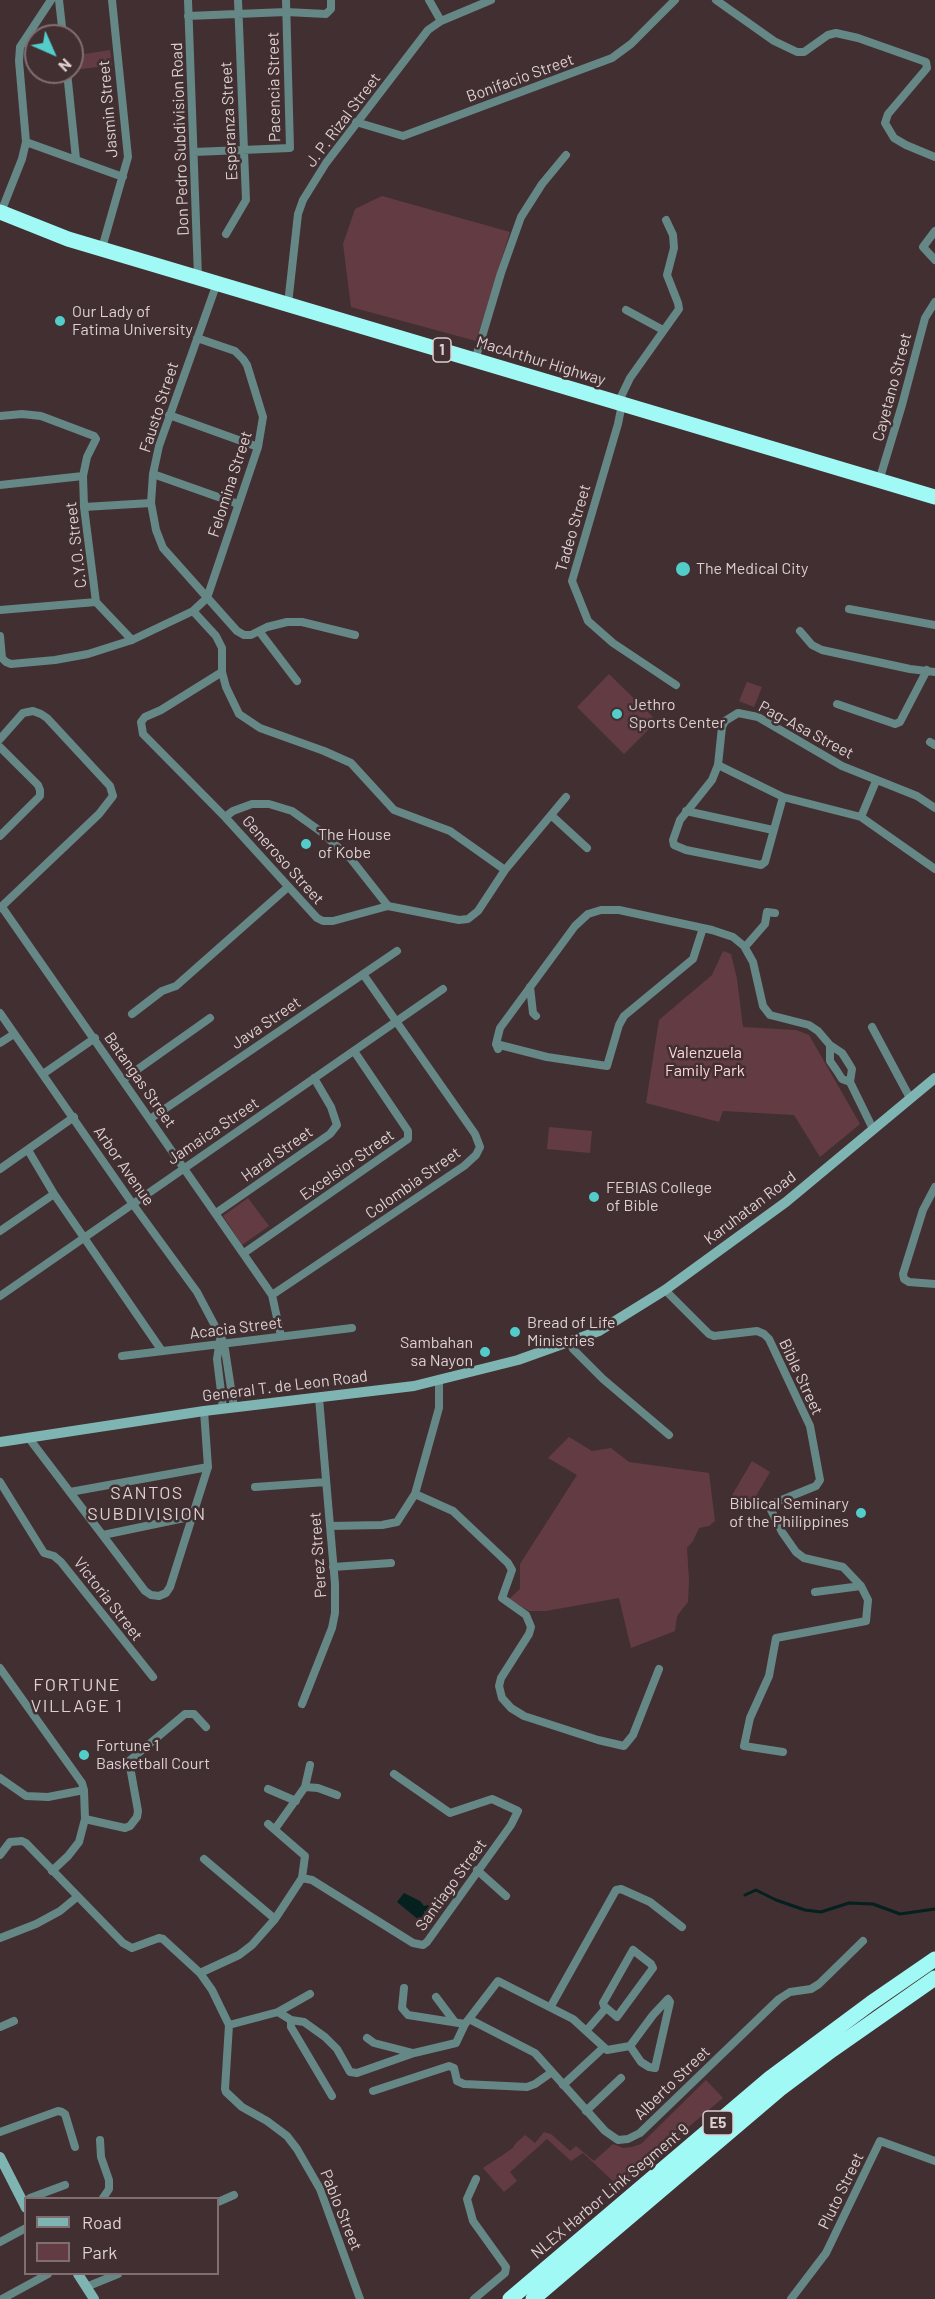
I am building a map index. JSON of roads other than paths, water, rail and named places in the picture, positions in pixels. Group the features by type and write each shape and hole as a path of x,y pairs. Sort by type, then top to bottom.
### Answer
{"highway":[{"name":"MacArthur Highway","path":"0,212 36,228 935,497"},
{"name":"NLEX Harbor Link Segment 9","path":"510,2299 770,2078 871,2002 935,1959"},
{"name":"NLEX Harbor Link Segment 9","path":"532,2299 780,2089 935,1978"}],"main road":[{"name":"Karuhatan Road","path":"569,1341 599,1331 665,1290 786,1202 935,1078"},
{"name":"General T. de Leon Road","path":"0,1442 204,1410 228,1403 319,1398 414,1386 518,1360 569,1341"},
{"path":"0,2157 24,2199"},
{"path":"79,2275 94,2299"}],"street":[{"path":"0,212 22,159 26,142 19,61 20,46 51,0"},
{"path":"59,0 62,24"},
{"name":"Jasmin Street","path":"102,248 128,157 112,0"},
{"name":"Don Pedro Subdivision Road","path":"188,0 198,277"},
{"name":"Esperanza Street","path":"226,234 246,200 238,0"},
{"name":"Pacencia Street","path":"194,152 290,148 286,0"},
{"path":"188,16 286,12 326,14 331,9 331,0"},
{"path":"429,0 441,21"},
{"name":"J. P. Rizal Street","path":"288,304 295,228 303,200 326,163 428,30 441,21 491,0"},
{"name":"Bonifacio Street","path":"356,122 402,136 612,58 631,44 675,0"},
{"path":"716,0 774,41 798,52 804,52 828,35 836,33 858,38 926,62 927,68 888,114 885,123 894,138 935,156"},
{"path":"68,84 76,159"},
{"path":"26,142 123,177"},
{"path":"475,360 501,273 521,217 542,184 566,155"},
{"name":"Tadeo Street","path":"666,220 673,235 674,248 667,275 679,309 630,378 620,404 618,424 572,581 588,621 613,643 676,685"},
{"path":"935,231 923,247 935,260"},
{"name":"Fausto Street","path":"217,283 159,446 153,474 151,503 156,530 163,548 237,631 244,635 251,635 259,631"},
{"name":"Cayetano Street","path":"879,481 925,318 935,302"},
{"path":"626,310 663,330"},
{"name":"Felomina Street","path":"196,338 235,351 247,365 262,417 258,447 207,598"},
{"name":"C.Y.O. Street","path":"0,416 22,414 49,419 94,436 96,439 87,457 83,476 84,507 96,602 132,640"},
{"path":"169,415 258,447"},
{"path":"153,474 237,504"},
{"path":"0,485 83,476"},
{"path":"84,507 151,503"},
{"path":"0,636 2,658 11,664 88,654 132,640 193,611 207,598"},
{"path":"0,610 96,602"},
{"path":"849,609 935,625"},
{"path":"193,611 216,636 222,648 222,672 231,702 239,714 260,728 351,763 394,810 450,831 505,870"},
{"path":"297,681 259,631 287,622 302,622 355,635"},
{"path":"800,631 812,645 822,650 910,669 931,671 900,722 895,724 837,704"},
{"name":"Generoso Street","path":"222,672 161,710 145,717 141,728 142,734 225,817 317,918 323,921 333,921 388,906 459,920 468,919 478,910 505,870 566,797"},
{"path":"0,739 23,713 33,711 47,718 113,791 111,800 99,814 1,907"},
{"name":"Pag-Asa Street","path":"773,830 765,862 761,865 686,850 674,845 673,840 686,811 712,780 718,765 722,727 738,713 758,717 842,766 917,796 935,808"},
{"path":"0,747 38,785 40,796 0,836"},
{"path":"718,765 783,797 861,818 935,869"},
{"path":"861,818 876,781"},
{"path":"686,811 773,830 783,797"},
{"path":"225,817 233,811 252,804 270,804 292,811 320,831 351,859 388,906"},
{"path":"550,815 587,848"},
{"path":"132,1014 162,991 176,986 288,887"},
{"name":"Batangas Street","path":"1,907 124,1079 272,1295 281,1335"},
{"path":"703,928 693,959 624,1016 619,1025 607,1066 497,1047 500,1028 575,926 588,914 601,910 619,910 703,928 733,937 745,947 753,962 763,1006 770,1015 808,1025 842,1053 852,1069 850,1082 873,1129"},
{"path":"745,947 765,924 767,912 775,913"},
{"name":"Java Street","path":"150,1119 397,951"},
{"name":"Colombia Street","path":"272,1295 464,1166 476,1155 480,1147 475,1134 363,974"},
{"path":"530,987 533,1013 536,1016"},
{"name":"Jamaica Street","path":"0,1296 443,989"},
{"name":"Arbor Avenue","path":"0,1013 197,1292 221,1341 217,1359 228,1403"},
{"path":"124,1079 210,1018"},
{"path":"872,1028 910,1098"},
{"path":"0,1043 14,1034"},
{"path":"43,1074 95,1038"},
{"path":"830,1045 830,1060 842,1079 850,1082"},
{"name":"Excelsior Street","path":"244,1253 408,1139 408,1131 354,1051"},
{"name":"Haral Street","path":"216,1212 330,1134 337,1125 331,1107 314,1078"},
{"path":"0,1169 74,1117"},
{"path":"28,1150 54,1194 162,1351"},
{"path":"935,1186 923,1210 903,1274 904,1279 909,1282 935,1284"},
{"path":"0,1231 54,1194"},
{"name":"Bible Street","path":"665,1290 709,1334 714,1336 757,1331 769,1339 810,1426 820,1480 816,1486 774,1503 771,1509 782,1532 800,1555 843,1568 861,1586"},
{"name":"Acacia Street","path":"122,1356 221,1341 352,1328"},
{"path":"569,1341 573,1349 603,1379 669,1435"},
{"path":"330,1526 382,1525 397,1522 415,1494 440,1408 439,1381"},
{"name":"Perez Street","path":"302,1704 332,1628 335,1599 319,1398"},
{"path":"28,1437 145,1591 159,1596 166,1593 170,1587 208,1467 204,1410"},
{"path":"70,1492 208,1467"},
{"name":"Victoria Street","path":"0,1482 44,1553 54,1556 61,1562 153,1677"},
{"path":"255,1487 326,1482"},
{"path":"415,1494 453,1510 508,1563 512,1570 502,1598 526,1615 531,1627 529,1634 501,1678 502,1698 511,1708 524,1716 624,1746 633,1735 659,1669"},
{"path":"104,1535 194,1516"},
{"path":"333,1567 391,1563"},
{"path":"783,1752 744,1746 750,1718 769,1676 776,1638 866,1621 868,1600 861,1586 815,1592"},
{"path":"0,1668 82,1783 84,1790 86,1819 79,1842 52,1871"},
{"path":"86,1819 124,1828 130,1826 137,1817 138,1811 129,1761 185,1714 194,1714 206,1727"},
{"path":"275,1829 305,1787 310,1765"},
{"name":"Santiago Street","path":"302,1878 307,1877 417,1945 427,1942 511,1825 518,1811 492,1799 450,1813 394,1774"},
{"path":"0,1778 26,1796 48,1797 84,1790"},
{"path":"305,1787 318,1788 336,1794"},
{"path":"268,1789 296,1801"},
{"path":"200,1973 246,1950 275,1918 302,1878 305,1856 267,1824"},
{"path":"0,1855 10,1842 22,1841 130,1948 159,1938 163,1939 200,1973 212,1990 229,2025 278,2012 310,1994"},
{"path":"204,1859 231,1884 275,1918"},
{"path":"477,1870 506,1896"},
{"path":"550,2006 616,1890 621,1889 650,1902 682,1927"},
{"path":"0,1938 36,1924 60,1911 77,1897"},
{"name":"Alberto Street","path":"404,1988 402,2008 408,2015 435,2021 467,2021 536,2053 586,2111 614,2138 623,2140 633,2138 778,2000 790,1992 811,1989 819,1984 863,1941"},
{"path":"635,1951 653,1968 619,2015 615,2016 606,2008 603,2003 630,1952 635,1951"},
{"path":"278,2012 291,2020 304,2022 325,2037 353,2073 414,2053 456,2043 467,2021 498,1981 573,2019 607,2050 630,2046 666,2000 669,2000 655,2068 641,2062 630,2046"},
{"path":"436,1997 454,2021"},
{"path":"586,2031 606,2008"},
{"path":"291,2020 291,2027 332,2096"},
{"path":"0,2027 14,2021"},
{"name":"Pablo Street","path":"229,2025 226,2092 242,2107 267,2121 286,2136 297,2149 320,2188 360,2299"},
{"path":"367,2037 374,2043 414,2053"},
{"path":"563,2085 603,2048"},
{"path":"373,2091 449,2066 454,2068 457,2081 464,2084 527,2087 552,2072"},
{"path":"586,2111 621,2078"},
{"path":"0,2132 58,2111 66,2114 75,2147"},
{"path":"100,2140 101,2157 110,2180 109,2189 104,2197"},
{"name":"Pluto Street","path":"791,2299 826,2253 880,2141 935,2161"},
{"path":"474,2299 505,2273 506,2267 474,2221 467,2199 476,2178"},
{"path":"37,2197 65,2185"},
{"path":"219,2202 234,2195"},
{"path":"0,2242 24,2229"},
{"path":"2,2299 46,2275"},
{"path":"86,2287 116,2275"}],"water":[{"path":"404,1893 420,1901 424,1906 428,1905 431,1910 424,1911 424,1917 419,1920 397,1902"}],"waterway":[{"path":"745,1895 756,1890 805,1910 821,1912 849,1903 873,1904 900,1914 935,1909"}],"place":[{"name":"Our Lady of Fatima University","path":"60,321"},
{"name":"The Medical City","path":"683,569"},
{"name":"Jethro Sports Center","path":"617,714"},
{"name":"The House of Kobe","path":"306,844"},
{"name":"FEBIAS College of Bible","path":"594,1197"},
{"name":"Bread of Life Ministries","path":"515,1332"},
{"name":"Sambahan sa Nayon","path":"485,1352"},
{"name":"Biblical Seminary of the Philippines","path":"861,1513"},
{"name":"Fortune 1 Basketball Court","path":"84,1755"}],"district":[{"name":"SANTOS SUBDIVISION","path":"147,1503"},
{"name":"FORTUNE VILLAGE 1","path":"77,1695"}],"park label":[{"name":"Valenzuela Family Park","path":"705,1062"}]}
